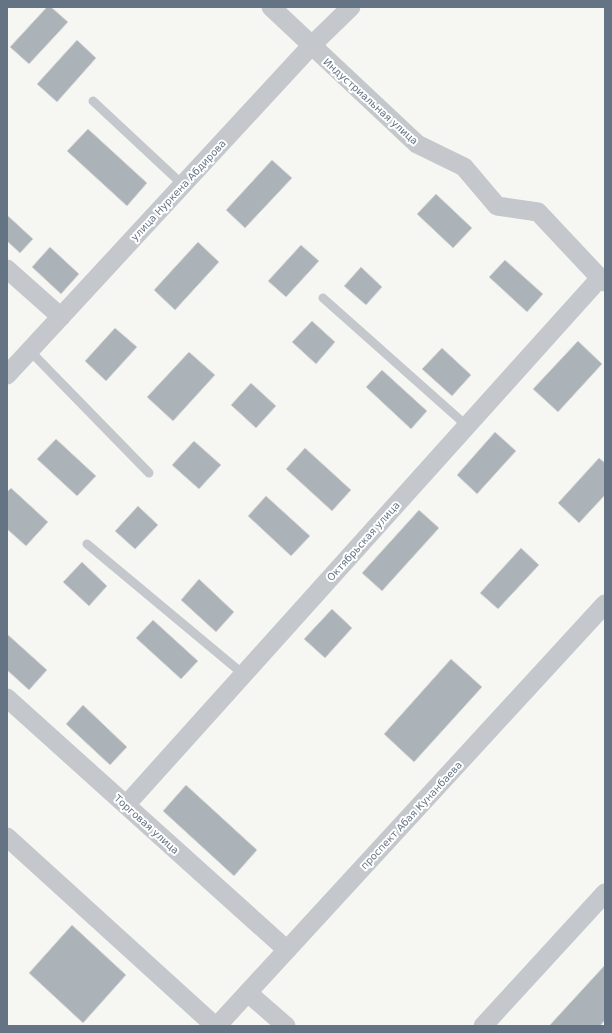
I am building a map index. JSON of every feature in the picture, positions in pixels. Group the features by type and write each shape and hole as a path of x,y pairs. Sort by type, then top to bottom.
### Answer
{"street":[{"name":"Индустриальная улица","path":"271,7 417,144 464,167 498,206 538,212 602,280"},
{"name":"улица Нуркена Абдирова","path":"7,376 311,46 351,7"},
{"path":"7,269 61,317"},
{"name":"Октябрьская улица","path":"126,805 467,426 602,280"},
{"name":"проспект Абая Кунанбаева","path":"216,1026 605,604"},
{"name":"Торговая улица","path":"7,698 287,950"},
{"path":"7,837 216,1026"},
{"path":"483,1026 605,893"},
{"path":"248,993 286,1026"}],"lane":[{"path":"93,101 183,184"},
{"path":"323,298 467,426"},
{"path":"30,351 149,473"},
{"path":"87,544 243,674"}],"building":[{"path":"47,7 51,7 68,22 29,64 10,47"},
{"path":"77,40 96,58 57,102 37,84"},
{"path":"88,129 147,183 127,206 67,151"},
{"path":"272,160 292,178 245,228 226,210"},
{"path":"436,194 472,228 453,248 417,214"},
{"path":"7,215 33,239 20,253 7,241"},
{"path":"198,242 219,262 175,310 154,290"},
{"path":"301,245 319,261 286,297 268,281"},
{"path":"50,247 79,274 61,294 32,267"},
{"path":"505,260 543,294 527,312 489,277"},
{"path":"361,267 382,287 366,305 344,286"},
{"path":"312,321 335,342 316,364 292,342"},
{"path":"115,328 137,347 106,381 85,361"},
{"path":"578,341 602,364 558,412 533,389"},
{"path":"442,348 471,375 452,396 422,369"},
{"path":"189,352 215,375 173,421 147,397"},
{"path":"382,370 427,411 411,429 366,387"},
{"path":"251,383 276,406 256,428 231,405"},
{"path":"495,432 516,451 477,494 457,475"},
{"path":"56,439 96,476 77,496 37,459"},
{"path":"194,441 221,465 199,489 172,465"},
{"path":"305,448 351,490 332,511 286,469"},
{"path":"599,458 605,463 605,495 579,523 558,503"},
{"path":"11,488 48,522 26,546 7,529 7,492"},
{"path":"266,496 310,536 291,556 248,516"},
{"path":"138,506 158,525 135,549 115,531"},
{"path":"419,510 439,528 382,591 362,573"},
{"path":"521,548 539,565 498,609 480,593"},
{"path":"82,562 107,586 89,606 63,582"},
{"path":"199,579 234,612 216,632 181,600"},
{"path":"332,609 352,628 325,658 304,639"},
{"path":"153,620 198,661 181,679 136,638"},
{"path":"7,634 47,670 29,690 7,670"},
{"path":"451,659 482,687 414,762 384,734"},
{"path":"83,705 127,747 110,765 66,724"},
{"path":"186,785 257,850 234,876 163,811"},
{"path":"72,925 126,975 83,1023 29,973"},
{"path":"605,965 605,1020 600,1026 549,1026"}]}
